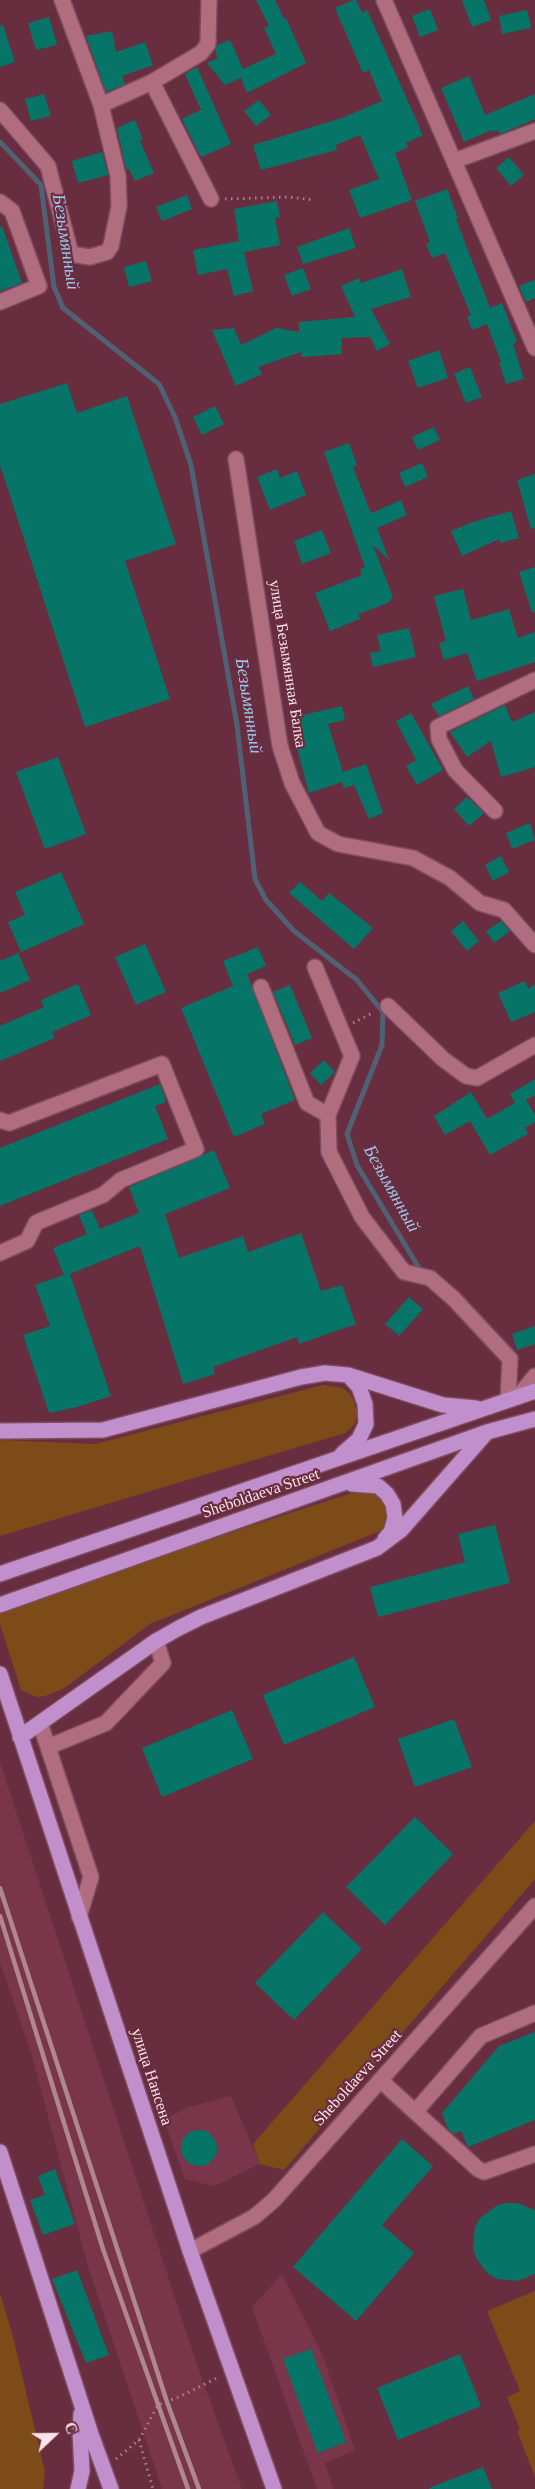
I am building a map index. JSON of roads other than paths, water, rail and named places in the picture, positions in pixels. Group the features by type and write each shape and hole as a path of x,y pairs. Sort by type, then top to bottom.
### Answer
{"main road":[{"path":"0,1431 104,1430 301,1377 325,1373 348,1376 443,1405 482,1408"},
{"path":"335,1460 359,1439 366,1424 365,1404 358,1387 348,1376"},
{"name":"Sheboldaeva Street","path":"0,1574 535,1391"},
{"name":"Sheboldaeva Street","path":"0,1605 487,1432 535,1419"},
{"path":"20,1737 156,1641 201,1617 377,1548 401,1530 487,1432"},
{"path":"344,1484 378,1486 393,1503 395,1518 391,1532 377,1548"},
{"name":"улица Нансена","path":"0,1675 190,2251 274,2489"},
{"path":"0,2152 81,2405 111,2489"},
{"path":"78,2489 82,2471 81,2405"}],"street":[{"path":"0,110 48,166 71,254 90,257 106,252 111,246 117,216 118,176 101,105 62,0"},
{"path":"101,105 152,82 201,53 208,44 209,0"},
{"path":"384,0 535,348"},
{"path":"152,82 211,199"},
{"path":"454,161 535,131"},
{"path":"0,202 12,211 39,286 0,302"},
{"name":"улица Безымянная Балка","path":"236,459 280,746 292,783 318,833 338,844 413,858 450,879 480,903 504,910 535,945"},
{"path":"495,811 455,770 439,739 438,727 535,680"},
{"path":"315,967 352,1056 328,1115 329,1152 362,1217 404,1272 430,1278 454,1299 510,1359 513,1398"},
{"path":"261,987 307,1103 328,1115"},
{"path":"388,1006 443,1059 466,1076 477,1078 535,1045"},
{"path":"0,1120 9,1123 162,1064 196,1149 121,1180 103,1195 36,1223 27,1240 0,1252"},
{"path":"513,1398 535,1376"},
{"path":"48,1747 106,1723 163,1663 156,1641"},
{"path":"40,1723 90,1877 79,1917"},
{"name":"Sheboldaeva Street","path":"190,2251 254,2217 274,2200 535,1905"},
{"path":"523,1919 535,1930"},
{"path":"415,2112 481,2036 535,2013"},
{"path":"380,2080 484,2172 535,2154"}],"waterway":[{"name":"Безымянный","path":"0,142 41,185 54,287 63,308 159,384 175,417 191,465 237,725 255,879 266,900 294,931 357,980 383,1012 382,1045 347,1134 357,1165 419,1268"}],"railway":[{"path":"0,1888 167,2402 199,2489"},
{"path":"0,1916 103,2249 188,2489"}]}
